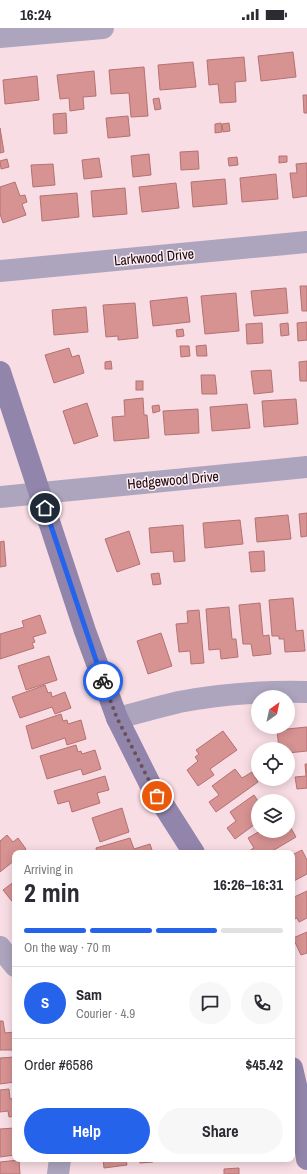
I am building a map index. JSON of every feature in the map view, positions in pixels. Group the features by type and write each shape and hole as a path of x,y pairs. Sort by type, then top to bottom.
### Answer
{"street":[{"path":"0,37 104,28"},
{"name":"Larkwood Drive","path":"0,271 307,242"},
{"path":"0,372 85,631 117,718 150,784 192,850"},
{"name":"Hedgewood Drive","path":"0,497 307,467"},
{"path":"117,718 208,697 307,692"},
{"path":"0,947 12,962"},
{"path":"295,1081 307,1159"},
{"path":"58,1174 60,1162"}],"building":[{"path":"293,52 296,77 261,81 258,56"},
{"path":"244,57 246,81 235,82 236,102 220,103 218,84 209,85 207,60"},
{"path":"193,62 196,87 160,90 158,65"},
{"path":"144,67 148,116 131,117 129,93 111,94 109,70"},
{"path":"94,71 96,96 83,97 84,109 70,111 69,98 60,99 57,75"},
{"path":"37,76 39,100 5,104 3,80"},
{"path":"303,95 307,95 307,113 304,113"},
{"path":"159,98 161,109 155,110 153,99"},
{"path":"66,113 67,133 54,134 53,114"},
{"path":"128,116 130,136 108,138 106,118"},
{"path":"221,123 222,132 215,133 215,124"},
{"path":"229,123 230,131 223,132 222,124"},
{"path":"0,128 4,152 0,153"},
{"path":"198,151 199,169 181,170 180,152"},
{"path":"149,154 151,175 133,177 131,156"},
{"path":"279,156 287,156 287,162 279,163"},
{"path":"237,157 238,165 229,166 228,158"},
{"path":"99,158 102,177 84,179 82,160"},
{"path":"7,159 9,167 1,169 0,161"},
{"path":"307,163 307,196 293,198 290,173 297,173 296,164"},
{"path":"53,164 55,185 33,187 31,165"},
{"path":"276,174 278,199 242,202 240,178"},
{"path":"225,179 227,204 193,207 191,182"},
{"path":"15,182 20,196 25,195 27,202 22,204 26,215 3,223 0,214 0,187"},
{"path":"176,183 179,208 142,212 139,187"},
{"path":"125,188 127,214 93,217 91,191"},
{"path":"77,193 79,217 42,221 40,196"},
{"path":"300,286 307,286 307,311 302,311"},
{"path":"286,288 288,313 254,316 251,291"},
{"path":"236,293 239,331 205,334 201,296"},
{"path":"187,297 190,322 153,326 150,301"},
{"path":"135,303 138,338 118,340 118,336 106,337 103,305"},
{"path":"86,307 88,332 54,335 52,310"},
{"path":"307,322 307,340 298,341 297,323"},
{"path":"262,323 263,343 247,344 246,324"},
{"path":"288,323 289,335 281,336 280,324"},
{"path":"183,329 184,336 177,337 176,330"},
{"path":"206,345 207,356 197,356 196,346"},
{"path":"180,346 189,346 190,356 181,357"},
{"path":"69,348 72,357 79,355 84,373 54,383 45,355"},
{"path":"111,361 112,369 105,369 105,362"},
{"path":"307,361 307,381 300,381 299,362"},
{"path":"271,370 273,392 254,394 251,371"},
{"path":"201,375 215,375 217,394 202,394"},
{"path":"136,381 143,381 143,390 136,390"},
{"path":"143,398 144,415 147,415 149,438 114,441 112,417 125,416 124,400"},
{"path":"296,399 298,424 264,427 262,401"},
{"path":"87,403 98,436 74,444 63,411"},
{"path":"247,404 250,428 212,431 210,407"},
{"path":"159,405 160,411 153,413 152,406"},
{"path":"198,409 199,433 165,435 163,411"},
{"path":"307,513 307,536 301,537 299,514"},
{"path":"288,515 291,539 257,542 255,518"},
{"path":"240,520 243,544 205,548 203,523"},
{"path":"183,525 185,561 174,562 173,551 151,553 149,528"},
{"path":"129,531 140,564 117,572 105,539"},
{"path":"4,541 6,566 0,567 0,542"},
{"path":"264,551 265,571 251,572 249,552"},
{"path":"159,573 161,584 153,585 151,574"},
{"path":"293,598 296,631 303,630 305,651 285,652 284,639 279,639 279,636 272,636 269,600"},
{"path":"260,603 263,636 269,635 271,654 253,656 251,644 243,644 239,605"},
{"path":"229,607 232,639 236,639 238,657 221,659 220,649 209,650 206,609"},
{"path":"199,610 204,663 191,664 190,651 179,652 176,624 188,623 187,611"},
{"path":"40,615 46,633 33,637 35,642 32,643 34,648 0,659 0,634 24,627 22,621"},
{"path":"161,633 172,666 148,674 137,641"},
{"path":"49,656 57,680 26,690 18,666"},
{"path":"45,685 48,693 51,692 52,697 65,692 71,708 55,714 52,707 20,718 12,697"},
{"path":"61,714 63,721 67,720 68,724 81,720 86,739 67,745 65,738 32,749 26,726"},
{"path":"307,727 307,751 295,752 295,742 278,742 277,734 295,734 295,728"},
{"path":"223,731 237,750 210,769 214,775 198,786 187,770 198,761 195,757 199,754 196,750"},
{"path":"76,745 78,752 81,751 82,754 95,750 101,769 83,775 81,769 47,779 40,756"},
{"path":"305,764 307,764 307,788 297,789 295,777 306,776"},
{"path":"235,769 242,778 251,773 251,786 252,786 216,812 209,802 219,795 212,786"},
{"path":"105,776 109,790 97,793 100,803 72,812 69,801 58,804 54,791"},
{"path":"251,797 251,827 235,839 227,828 236,821 230,812"},
{"path":"122,808 129,832 100,842 92,818"},
{"path":"7,835 13,842 18,838 26,849 12,850 12,862 0,872 0,841"},
{"path":"251,836 251,838 294,838 274,850 251,850 254,848 248,838"},
{"path":"130,838 134,849 150,844 152,850 96,850 96,848"},
{"path":"302,850 307,860 307,874 295,880 295,854"},
{"path":"12,883 12,901 3,890"},
{"path":"307,891 307,918 299,922 297,918 295,919 295,897"},
{"path":"307,932 307,953 301,955 295,942 295,937"},
{"path":"0,1021 3,1021 5,1033 12,1032 12,1050 0,1050"},
{"path":"12,1057 12,1082 0,1084 0,1058"},
{"path":"9,1089 10,1099 12,1099 12,1116 9,1117 8,1111 0,1112 0,1090"},
{"path":"12,1128 12,1155 0,1157 0,1129"},
{"path":"12,1161 12,1162 19,1162 20,1174 0,1174 0,1162"},
{"path":"103,1162 126,1162 127,1165 104,1168"},
{"path":"239,1168 239,1174 224,1174 224,1169"}],"way so far":[{"path":"103,681 117,718 157,796"}],"route":[{"path":"45,508 103,681"}]}
